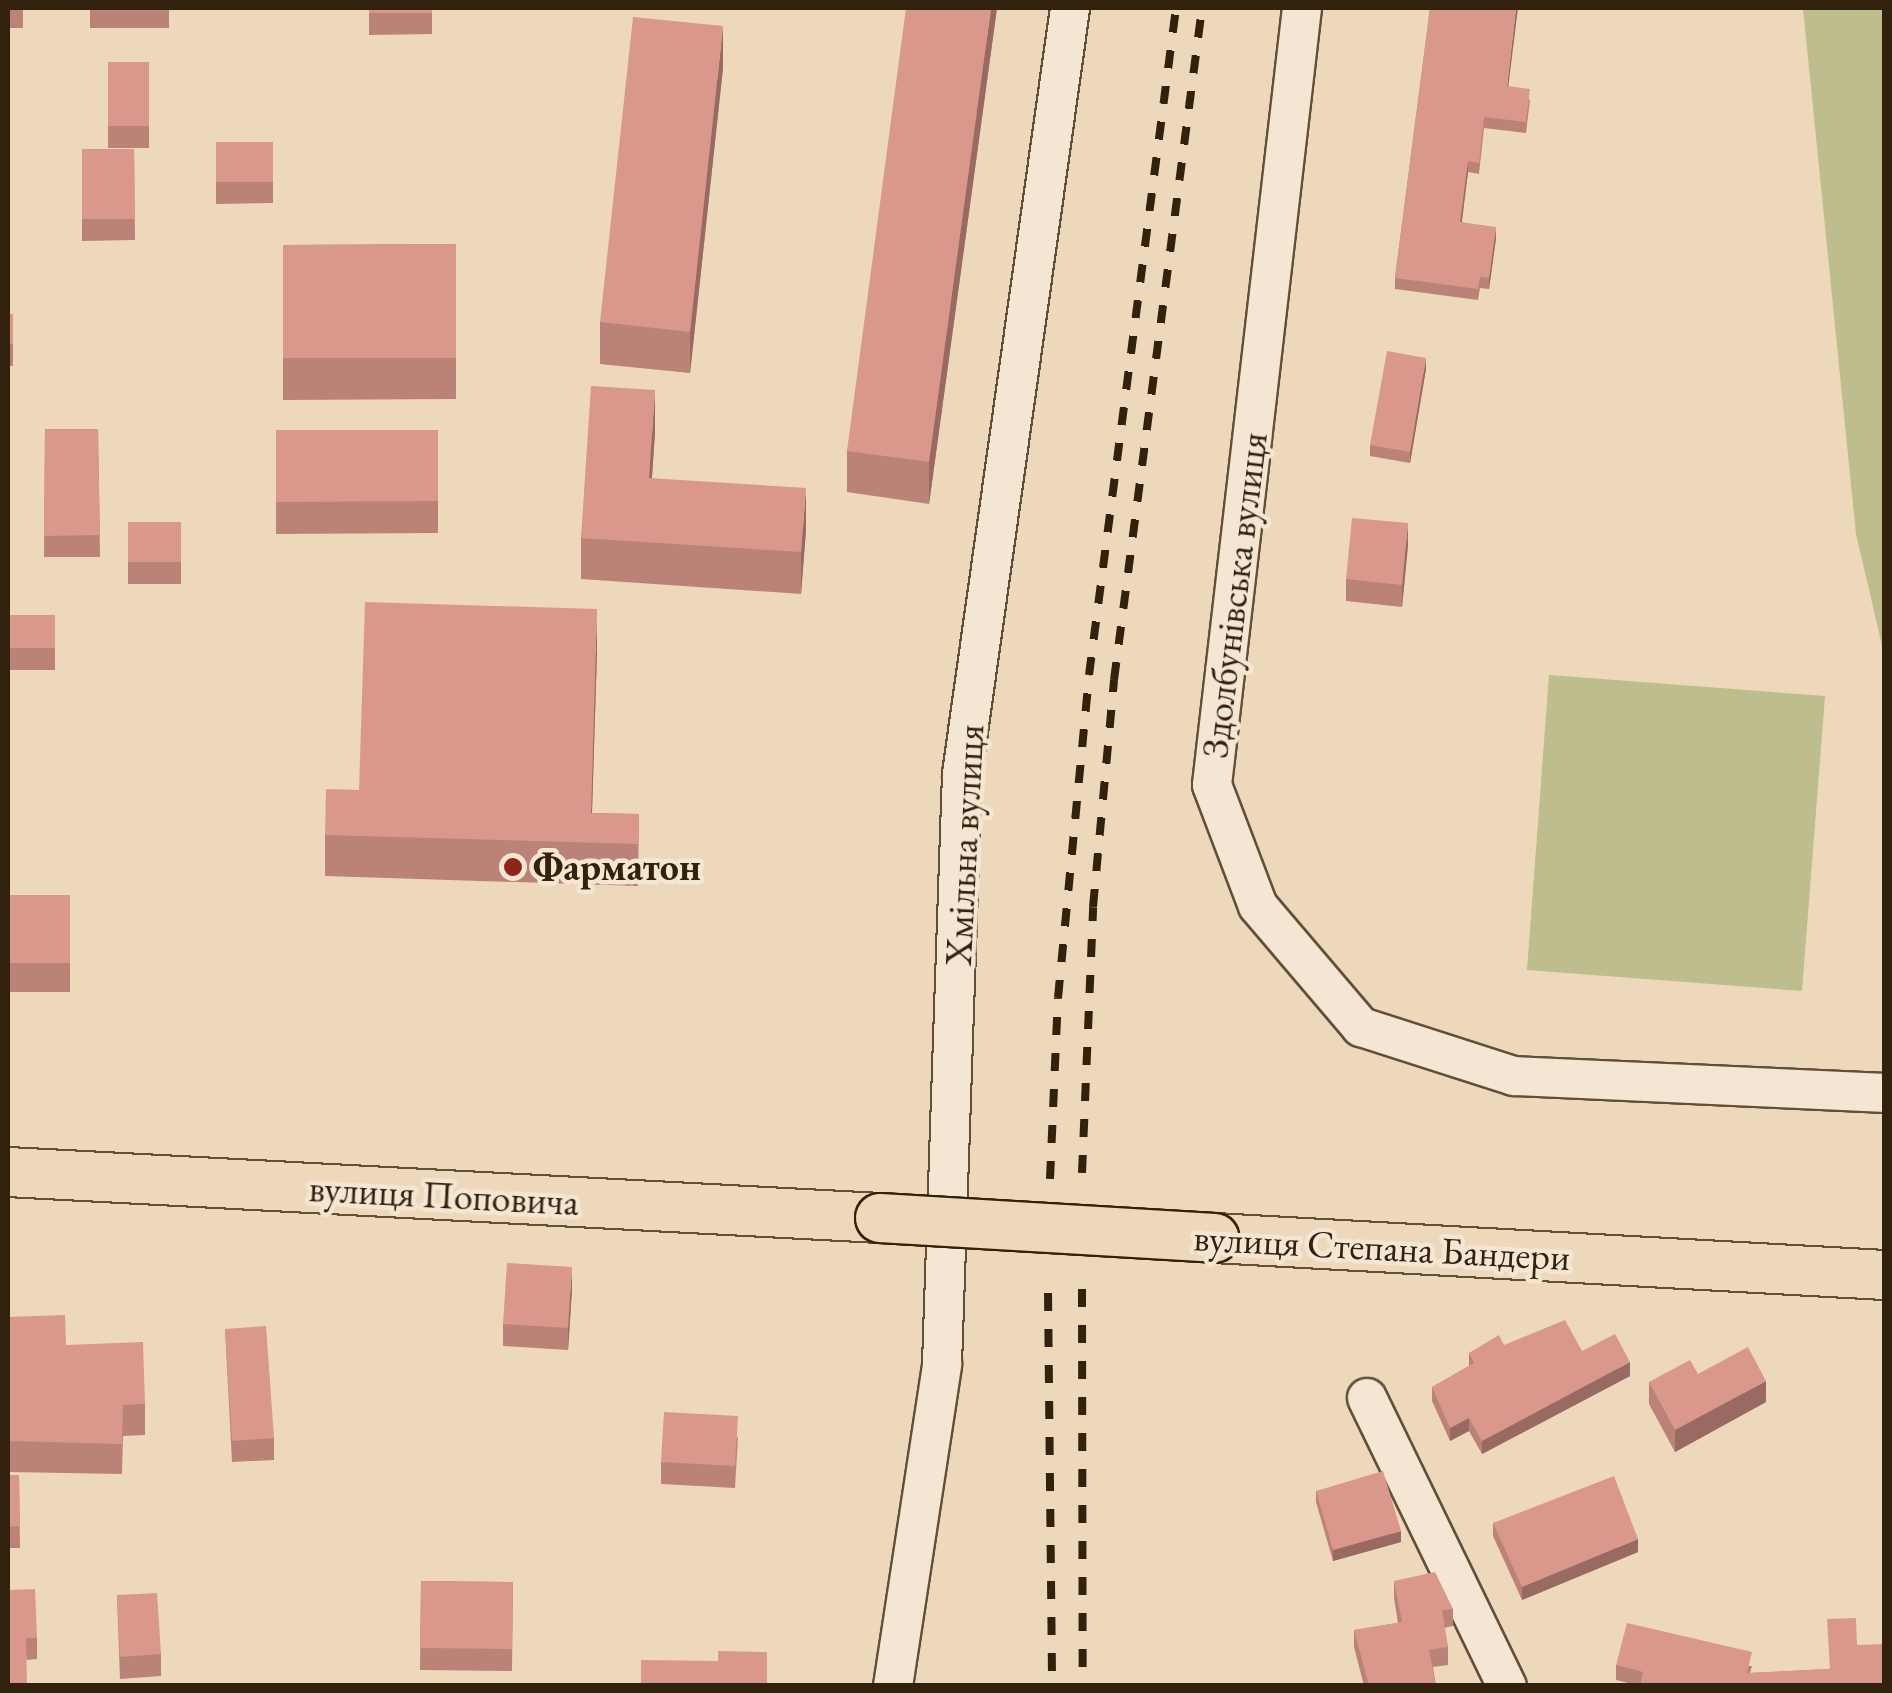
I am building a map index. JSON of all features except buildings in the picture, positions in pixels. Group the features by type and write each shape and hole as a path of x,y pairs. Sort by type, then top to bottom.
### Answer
{"main road":[{"name":"вулиця Поповича","path":"8,1172 880,1218"},
{"name":"вулиця Степана Бандери","path":"880,1218 1884,1275"}],"street":[{"name":"Хмільна вулиця","path":"893,1686 942,1364 962,774 1070,8"},
{"name":"Здолбунівська вулиця","path":"1302,8 1212,786 1258,906 1361,1027 1514,1076 1884,1093"},
{"path":"1367,1398 1507,1686"}],"green space":[{"path":"1803,8 1884,8 1884,654 1856,534"},
{"path":"1549,675 1825,696 1802,991 1527,970"}],"railway":[{"path":"1050,1179 1058,998 1089,675 1176,8"},
{"path":"1082,1173 1093,907 1114,680 1202,8"},
{"path":"1082,1289 1083,1686"},
{"path":"1048,1293 1052,1686"}],"place":[{"name":"Фарматон","path":"513,867"}]}
